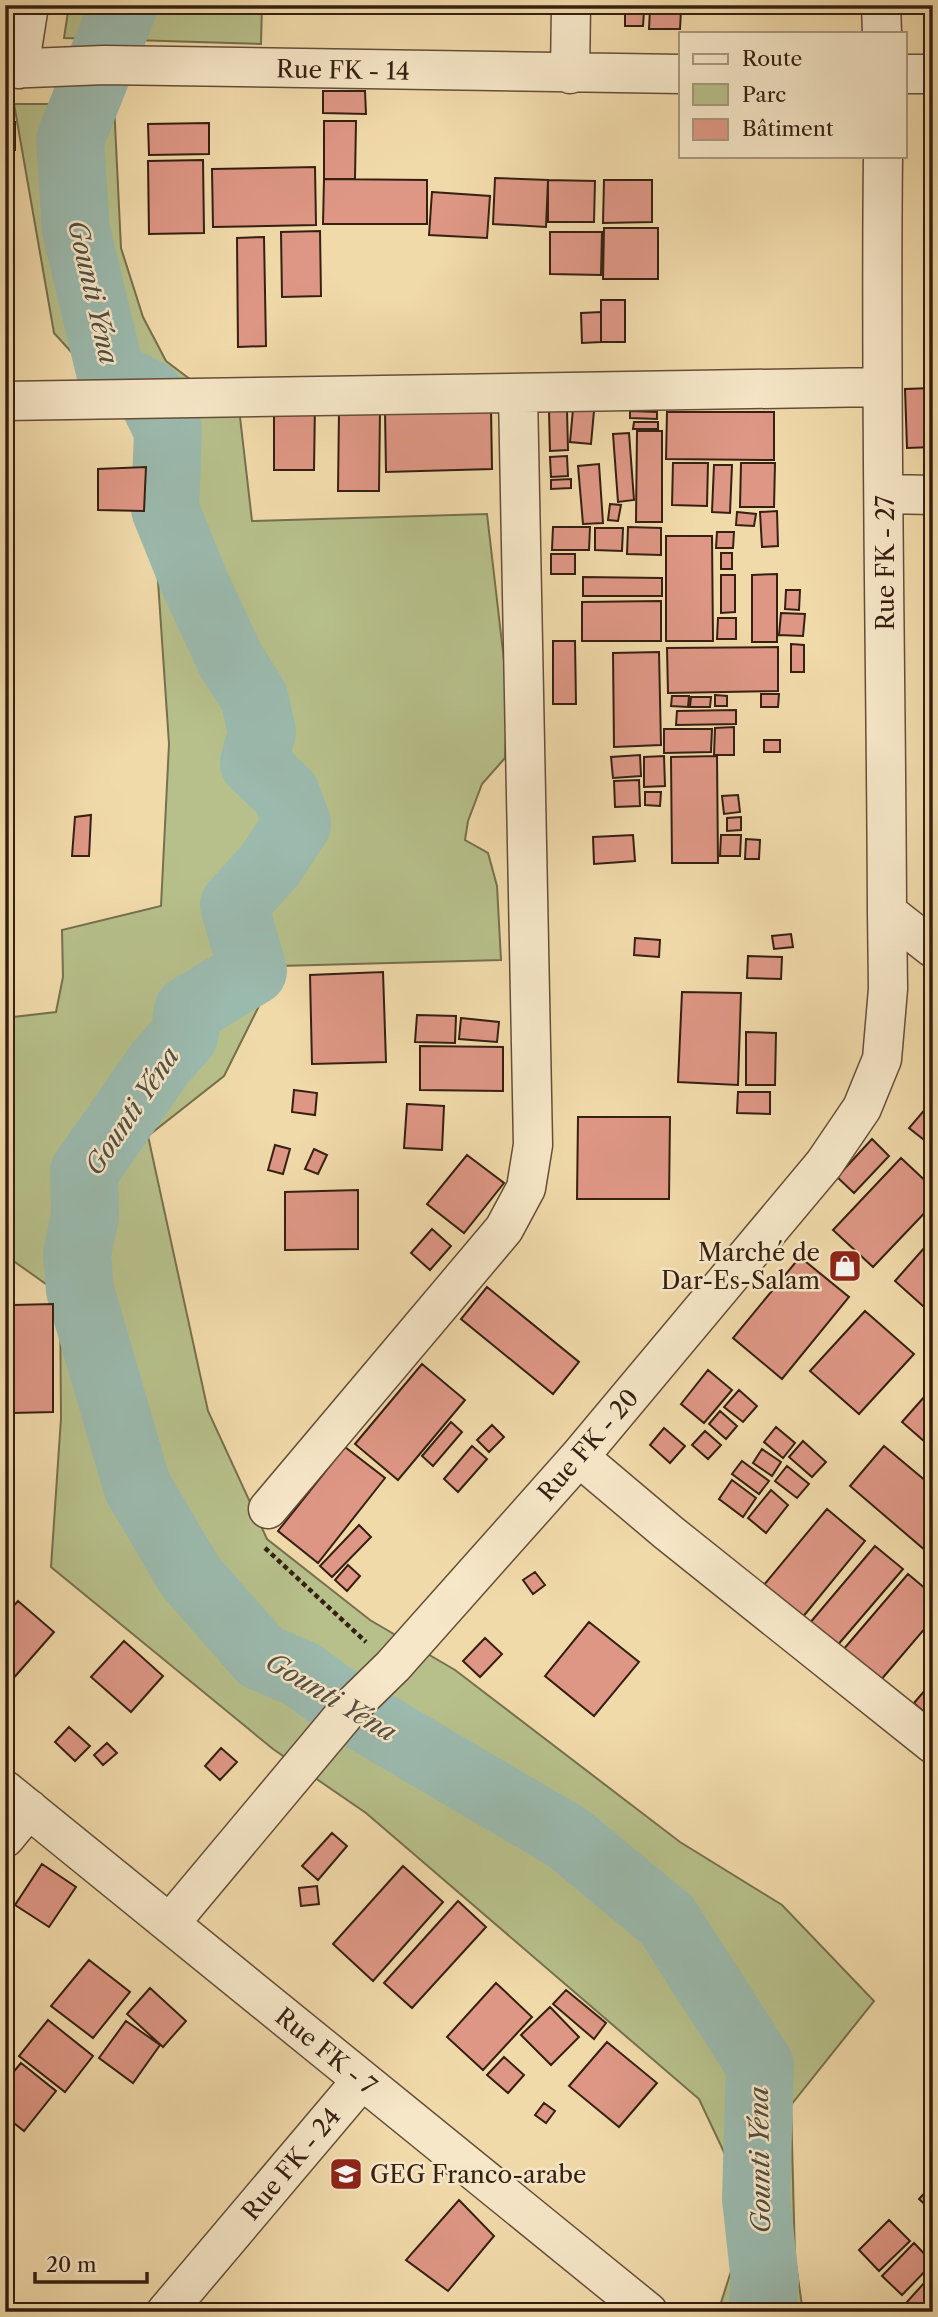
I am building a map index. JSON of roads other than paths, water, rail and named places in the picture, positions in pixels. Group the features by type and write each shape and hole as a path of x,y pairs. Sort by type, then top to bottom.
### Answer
{"street":[{"path":"24,68 29,5"},
{"path":"570,74 571,5"},
{"path":"881,5 882,32"},
{"name":"Rue FK - 14","path":"24,68 104,65 679,74"},
{"path":"906,74 933,74"},
{"name":"Rue FK - 27","path":"883,158 880,387 885,494 887,912"},
{"path":"5,401 880,387"},
{"path":"268,1509 504,1229 526,1188 533,1145 518,394"},
{"path":"885,494 933,495"},
{"path":"887,912 933,948"},
{"name":"Rue FK - 20","path":"170,1923 349,1709 393,1666 579,1457 824,1164 862,1108 882,1059 888,989 887,912"},
{"path":"579,1457 668,1533 933,1744"},
{"path":"5,1838 17,1799"},
{"name":"Rue FK - 7","path":"17,1799 640,2309"},
{"name":"Rue FK - 24","path":"166,2312 362,2080"}],"waterway":[{"name":"Gounti Yéna","path":"124,5 70,140 76,230 111,375 150,394 168,430 165,509 231,661 254,697 262,732 254,763 286,794 297,824 270,865 234,905 253,971 188,1010 184,1036 160,1063 84,1172 85,1216 77,1254 80,1290 137,1486 190,1576 261,1657 301,1674 349,1709 568,1838 667,1920 760,2065 756,2198 765,2281 762,2312"}],"place":[{"name":"Marché de Dar-Es-Salam","path":"845,1266"},
{"name":"GEG Franco-arabe","path":"346,2174"}]}
